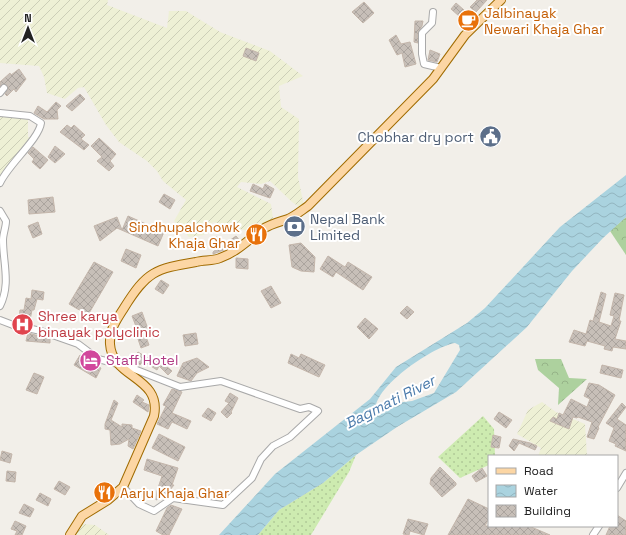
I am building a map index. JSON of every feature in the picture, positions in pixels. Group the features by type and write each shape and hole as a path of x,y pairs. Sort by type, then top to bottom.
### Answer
{"main road":[{"path":"70,535 82,516 108,500 123,487 143,444 156,406 156,400 147,387 122,367 111,351 110,337 113,326 126,305 151,274 168,267 219,258 243,246 263,229 289,218 308,206 433,79 465,35 501,0"}],"street":[{"path":"433,12 432,23 422,34 422,58 424,64 441,68"},
{"path":"0,114 30,116 41,123 38,132 5,172 0,183"},
{"path":"0,210 6,221 3,239 6,282 5,297 0,306"},
{"path":"0,320 13,325 41,331 78,344 98,358 122,367 129,367 180,387 221,382 300,409 309,407 318,411 290,437 274,446 261,459 252,478 223,505 195,503 173,498 154,511 139,504 123,487"},
{"path":"618,486 626,473"}],"green space":[{"path":"0,0 108,0 107,5 167,28 169,11 186,11 220,32 270,51 303,76 279,86 281,107 299,119 298,177 305,211 292,202 270,181 261,184 241,182 237,187 271,204 273,219 248,231 213,222 204,235 189,237 174,221 186,200 163,181 157,171 147,161 119,142 106,125 84,87 78,88 65,99 47,93 44,77 39,66 0,63"},
{"path":"12,116 28,120 28,137 32,137 0,181 0,117"},
{"path":"626,217 626,255 610,231"},
{"path":"535,359 561,359 569,378 587,379 558,405 559,388 538,370"},
{"path":"542,402 556,412 585,424 587,455 538,455 541,448 517,434 528,410"},
{"path":"483,416 494,429 495,455 488,455 488,465 460,478 438,457"},
{"path":"356,455 349,472 311,535 258,535 279,510 323,483"},
{"path":"83,524 95,525 109,535 73,535"}],"water":[{"path":"626,175 626,217 603,238 572,271 527,327 456,392 397,427 356,455 323,483 279,510 258,535 219,535 275,474 370,399 396,367 467,323 485,308 560,227","holes":["455,343 459,345 460,350 434,393 412,401 395,403 381,414 376,413 377,403 382,392 405,370 419,360 445,346"]}],"building":[{"path":"477,0 487,0 476,12 470,7"},
{"path":"364,2 374,13 363,23 352,12"},
{"path":"456,3 464,10 459,16 451,9"},
{"path":"415,21 423,21 418,32 418,43 414,42"},
{"path":"396,35 401,44 410,42 416,64 405,67 402,53 397,55 389,40"},
{"path":"246,48 259,53 256,61 243,56"},
{"path":"430,50 440,54 437,62 428,60"},
{"path":"19,69 26,79 16,92 14,89 7,96 5,94 8,86 4,84 0,86 0,82 10,73 11,75"},
{"path":"80,94 85,99 72,111 66,106"},
{"path":"56,102 61,106 57,110 58,119 44,119 34,113 38,106 47,112"},
{"path":"67,125 71,128 74,125 85,135 81,139 89,145 84,150 60,132"},
{"path":"99,138 116,154 110,161 114,166 109,171 97,161 102,157 91,146"},
{"path":"55,146 65,154 55,163 48,157"},
{"path":"33,147 48,160 40,169 32,162 34,159 28,153"},
{"path":"253,184 263,189 265,184 274,189 270,198 250,191"},
{"path":"164,194 175,200 170,209 159,202"},
{"path":"53,197 55,212 29,214 28,200"},
{"path":"128,216 164,232 158,246 117,228 100,241 94,226 117,217 122,230"},
{"path":"38,222 42,234 33,238 28,226"},
{"path":"236,236 240,241 229,248 213,254 213,252 218,248 215,241 216,237 222,239 219,248"},
{"path":"301,243 315,257 314,272 301,271 292,267 289,245"},
{"path":"126,249 141,255 136,268 121,261"},
{"path":"328,256 345,267 348,262 372,277 363,290 336,272 333,277 320,269"},
{"path":"236,258 248,259 248,269 236,268"},
{"path":"94,262 113,272 88,315 69,304"},
{"path":"161,280 169,285 163,294 155,289"},
{"path":"271,286 281,303 271,308 261,291"},
{"path":"32,290 44,292 43,300 37,299 34,310 32,310 30,320 19,319 20,310 24,310 26,298 31,299"},
{"path":"601,292 606,294 599,322 611,326 614,316 610,315 615,293 624,295 619,321 621,321 615,339 626,341 626,349 613,347 612,351 604,349 605,346 587,341 585,346 569,342 574,330 586,334 590,320 593,321"},
{"path":"407,306 414,312 407,319 400,313"},
{"path":"142,312 149,332 145,334 149,345 141,348 135,330 137,329 132,316"},
{"path":"365,318 378,329 369,339 357,327"},
{"path":"28,333 50,339 50,343 26,341"},
{"path":"196,333 198,344 185,346 183,335"},
{"path":"138,352 151,360 152,358 172,371 168,375 159,366 157,370 143,361 140,365 132,360"},
{"path":"291,354 299,358 301,354 325,365 319,377 288,363"},
{"path":"80,355 87,359 86,361 101,368 96,378 74,365"},
{"path":"197,358 209,367 197,373 191,381 177,376 183,363"},
{"path":"602,365 623,370 621,378 600,373"},
{"path":"34,373 44,377 37,394 26,390"},
{"path":"589,383 599,385 615,395 598,427 599,428 594,439 587,437 592,422 578,417 573,417 569,429 550,421 553,417 557,419 559,413 563,415 571,399 587,407 590,399 584,396"},
{"path":"172,389 182,392 172,413 191,421 187,429 172,422 168,429 157,424 166,406 163,405"},
{"path":"230,393 238,398 231,412 232,413 227,418 221,412 229,403 225,401"},
{"path":"137,395 144,400 142,402 149,405 148,412 133,402"},
{"path":"114,400 118,403 111,420 122,427 122,424 132,425 132,428 141,431 133,449 128,446 129,439 120,444 111,445 110,430 105,429 105,424"},
{"path":"622,403 626,407 617,419 626,425 626,451 615,446 616,444 609,441 614,428 606,423"},
{"path":"208,408 216,413 211,421 202,416"},
{"path":"499,412 512,420 506,428 494,419"},
{"path":"159,434 185,447 178,461 152,448"},
{"path":"493,435 501,437 499,448 491,447"},
{"path":"513,439 537,446 535,450 519,443 514,451 509,446"},
{"path":"2,451 12,454 10,463 0,460"},
{"path":"147,459 178,468 172,485 174,485 165,496 156,500 157,491 162,476 144,470"},
{"path":"440,467 456,483 456,485 442,497 430,484 431,478"},
{"path":"482,468 487,476 476,482 472,476"},
{"path":"7,471 16,472 15,482 6,481"},
{"path":"59,481 70,487 65,495 54,489"},
{"path":"40,493 51,499 48,506 36,500"},
{"path":"468,499 488,509 488,520 485,526 531,527 550,535 448,535"},
{"path":"24,504 34,509 30,517 19,513"},
{"path":"171,505 182,509 169,535 163,535 156,531 167,508"},
{"path":"618,516 626,521 626,535 606,535 610,527 618,527"},
{"path":"408,519 428,524 424,535 410,531 409,535 403,534"},
{"path":"15,521 26,526 22,535 15,535 17,531 11,529"}],"place":[{"name":"Jalbinayak Newari Khaja Ghar","path":"468,21"},
{"name":"Chobhar dry port","path":"490,137"},
{"name":"Nepal Bank Limited","path":"295,227"},
{"name":"Sindhupalchowk Khaja Ghar","path":"256,235"},
{"name":"Shree karya binayak polyclinic","path":"22,324"},
{"name":"Staff Hotel","path":"90,360"},
{"name":"Aarju Khaja Ghar","path":"105,493"}],"water label":[{"name":"Bagmati River","path":"390,402"}]}
